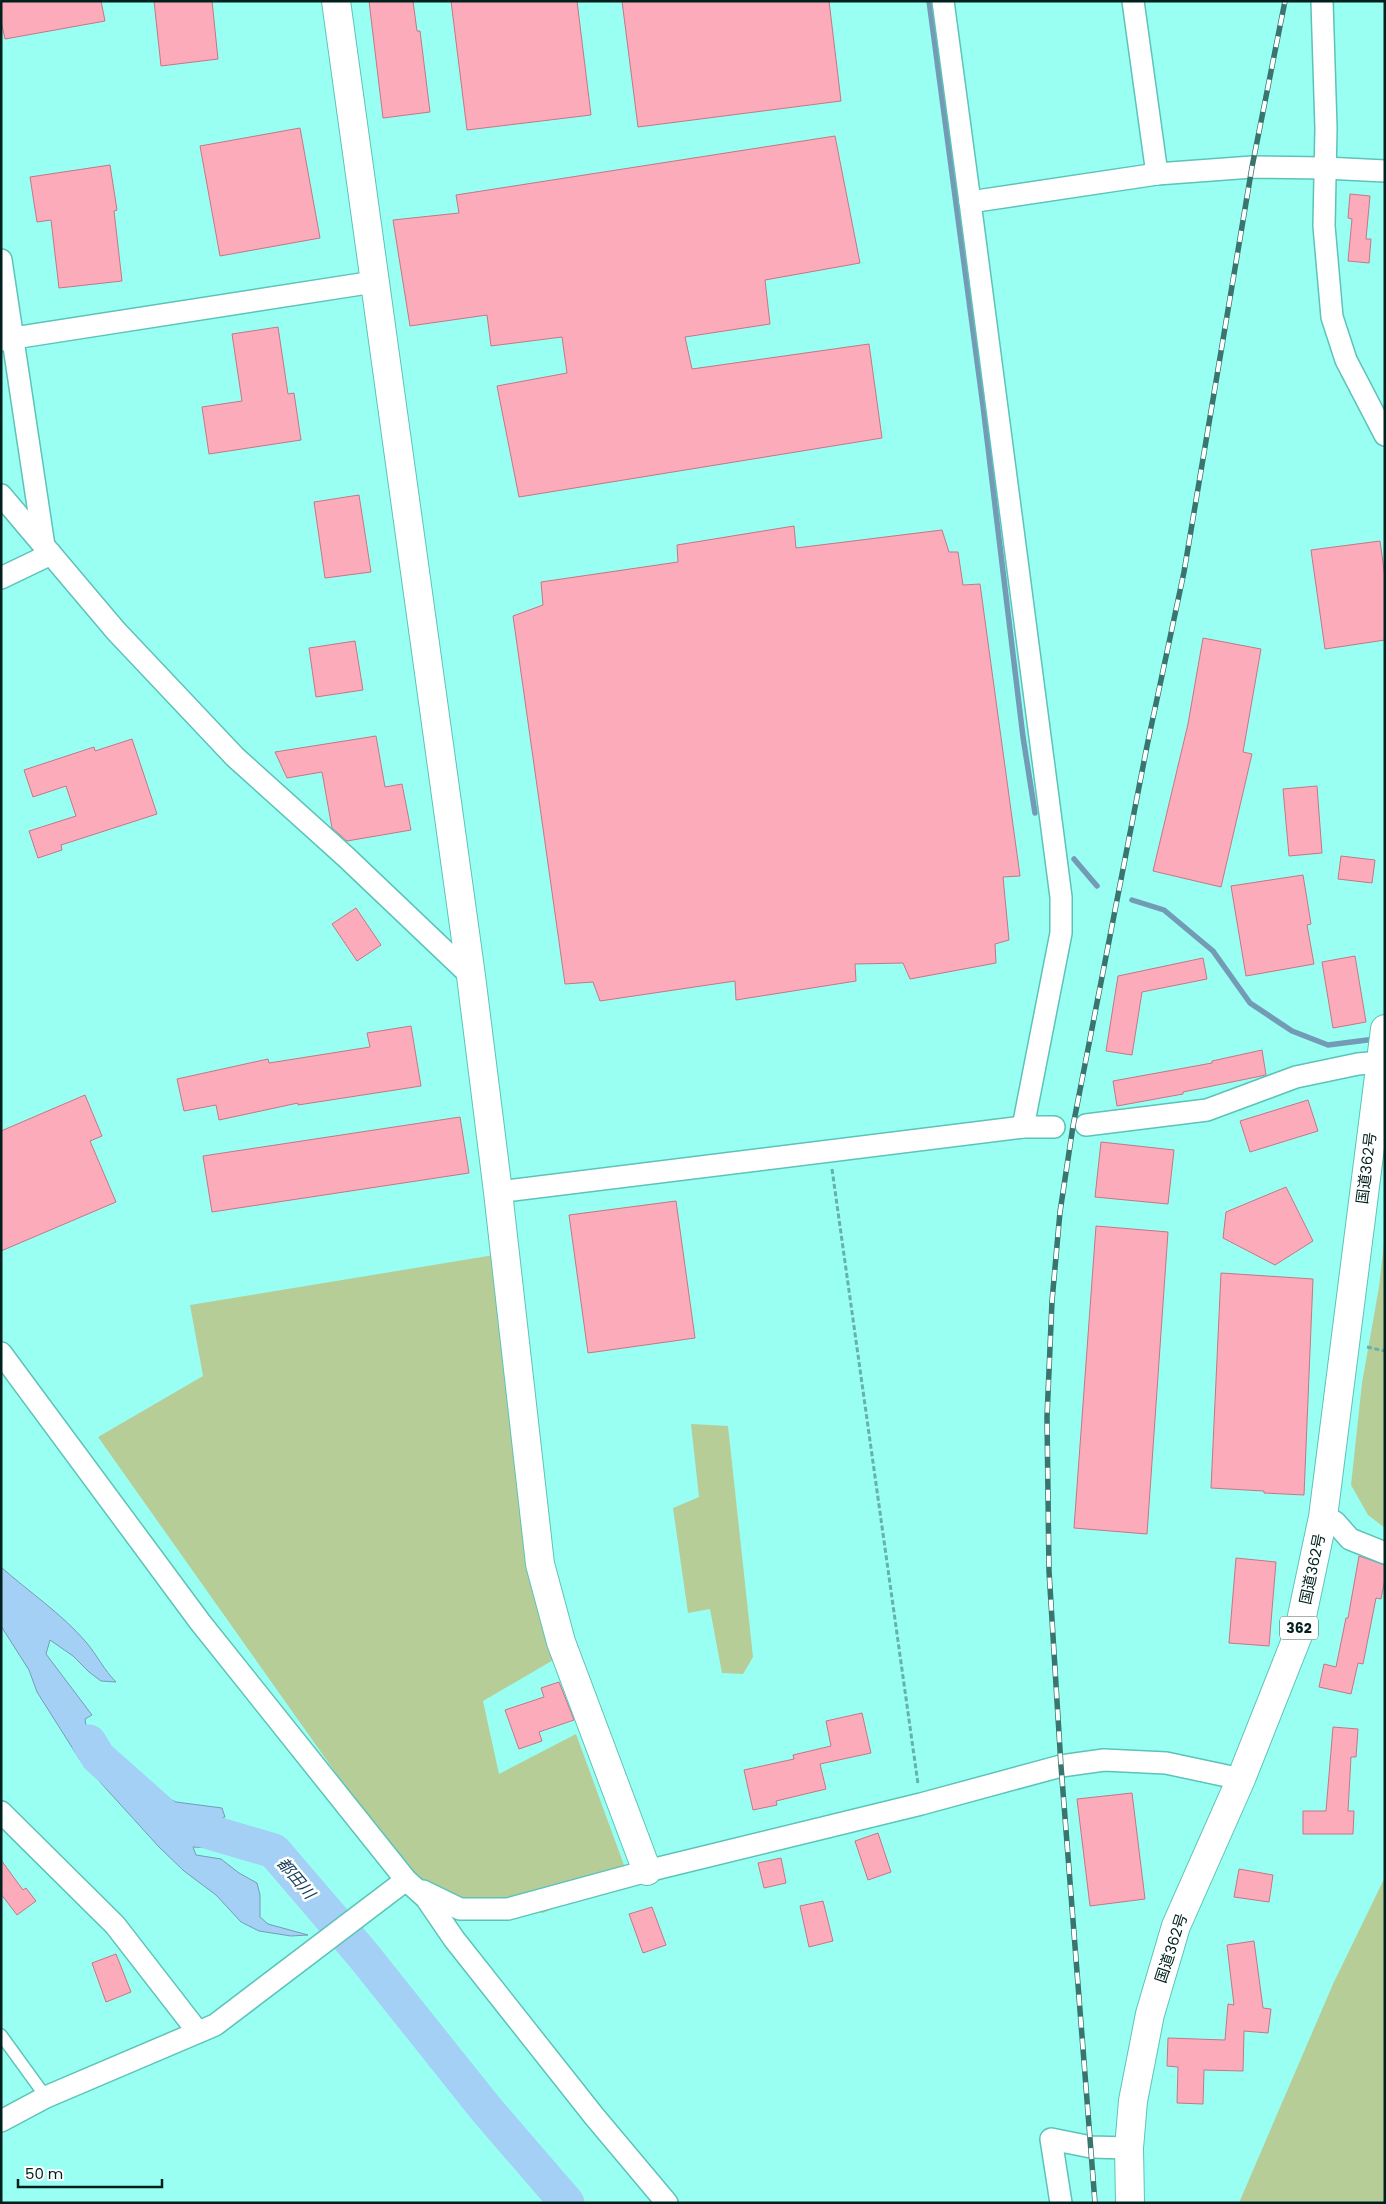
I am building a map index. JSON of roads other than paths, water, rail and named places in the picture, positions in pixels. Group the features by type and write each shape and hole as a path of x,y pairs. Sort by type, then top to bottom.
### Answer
{"main road":[{"path":"336,1 471,976 498,1192 540,1564 562,1642 647,1871"},
{"name":"国道362号","path":"1130,2203 1129,2148 1133,2101 1150,2014 1176,1926 1240,1779 1298,1635 1323,1517 1380,1093 1385,1029"}],"street":[{"path":"943,1 1061,897 1061,933 1023,1127"},
{"path":"1133,1 1157,174"},
{"path":"1322,1 1325,254 1332,317 1346,360 1385,435"},
{"path":"970,202 1157,174 1252,167 1385,171"},
{"path":"1,260 7,339 47,550"},
{"path":"7,339 374,282"},
{"path":"1,495 116,631 235,757 346,857 471,976"},
{"path":"1,578 47,550"},
{"path":"1086,1125 1207,1110 1296,1077 1358,1064 1381,1062"},
{"path":"498,1192 1023,1127 1054,1127"},
{"path":"1,1354 200,1622 406,1880 426,1898 466,1955 594,2116 667,2203"},
{"path":"1323,1517 1335,1522 1350,1539 1385,1553"},
{"path":"406,1880 460,1910 508,1909 647,1871 921,1804 1061,1766 1104,1760 1166,1762 1240,1779"},
{"path":"1,1812 114,1924 206,2029"},
{"path":"1,2121 46,2097 206,2029 406,1880"},
{"path":"1061,2203 1051,2139 1091,2147 1129,2148"}],"lane":[{"path":"1,2035 46,2097"}],"water":[{"path":"1,1567 76,1631 116,1682 101,1681 73,1656 50,1640 46,1654 92,1715 85,1719 87,1730 98,1752 106,1762 139,1799 141,1785 176,1802 222,1808 225,1817 220,1819 187,1817 203,1841 213,1848 193,1847 196,1855 221,1859 239,1873 257,1883 260,1895 260,1917 268,1924 308,1935 291,1936 259,1931 241,1922 216,1895 184,1871 159,1847 80,1760 37,1692 29,1670 1,1626"}],"waterway":[{"path":"929,1 983,406 1023,737 1035,813"},
{"path":"1074,859 1097,886"},
{"path":"1132,900 1164,910 1213,951 1250,1003 1292,1031 1328,1045 1375,1039"},
{"name":"都田川","path":"89,1742 98,1757 169,1820 274,1851 363,1955 486,2109 567,2203"}],"railway":[{"path":"1095,2203 1061,1766 1049,1571 1047,1417 1052,1301 1060,1212 1073,1126 1147,746 1184,572 1252,167 1285,1"}]}
